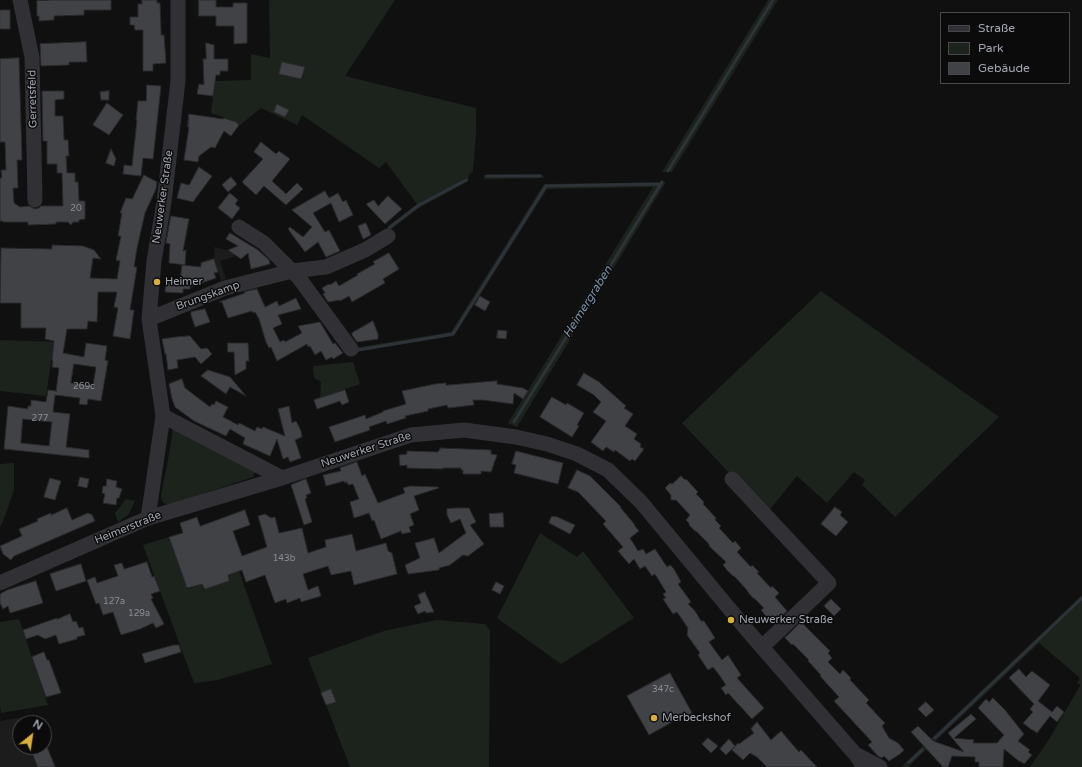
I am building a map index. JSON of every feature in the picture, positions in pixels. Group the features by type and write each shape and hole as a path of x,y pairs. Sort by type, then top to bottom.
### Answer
{"street":[{"name":"Gerretsfeld","path":"20,0 32,58 35,200"},
{"name":"Neuwerker Straße","path":"148,518 163,416 149,319 154,261 164,202 178,81 178,0"},
{"path":"239,227 264,243 300,278 351,349"},
{"name":"Brungskamp","path":"149,319 225,288 292,271 326,267 365,250 388,236"},
{"path":"163,416 282,478"},
{"name":"Neuwerker Straße","path":"282,478 411,434 456,430 516,437 547,444 577,454 608,470 641,502 734,614 860,761 880,767"},
{"name":"Heimerstraße","path":"0,584 148,518 282,478"},
{"path":"732,479 829,583 762,647"}],"shaded area":[{"path":"214,247 229,251 236,256 220,261 226,279 221,281 215,262"},
{"path":"12,719 12,755 51,755 56,767 0,767 0,721"}],"green space":[{"path":"269,0 395,0 345,76 476,108 473,171 468,176 469,181 419,208 390,230 388,226 417,204 386,162 379,168 302,115 297,125 261,108 240,125 234,121 211,113 215,81 251,80 251,54 270,58"},
{"path":"768,0 778,0 672,172 662,172"},
{"path":"542,174 544,178 484,179 484,175"},
{"path":"666,182 517,427 508,423 653,187 547,189 454,336 355,352 353,348 451,332 544,184"},
{"path":"821,291 999,417 895,517 862,485 865,480 854,472 827,503 797,476 767,513 682,423"},
{"path":"0,340 54,342 46,396 0,391"},
{"path":"353,362 360,384 320,398 321,382 314,378 313,366"},
{"path":"173,428 255,472 253,477 170,505 165,503 162,501 161,496"},
{"path":"14,463 14,490 0,527 0,464"},
{"path":"126,499 135,501 129,514 118,522 115,513"},
{"path":"540,533 577,557 583,551 634,618 561,664 497,618"},
{"path":"169,537 187,589 239,571 272,664 218,680 194,683 143,545"},
{"path":"1082,595 1082,767 1030,767 1048,741 1081,684 1077,684 1080,678 1039,643 908,767 901,767"},
{"path":"19,619 48,705 1,713 0,622"},
{"path":"436,620 485,624 490,630 489,767 350,767 308,658 384,631"}],"building":[{"path":"111,0 111,10 84,10 84,15 54,16 54,20 39,21 39,16 37,16 37,1"},
{"path":"142,0 157,0 157,3 160,3 161,35 164,35 166,63 153,64 153,71 143,71 143,30 135,30 134,25 130,25 130,17 138,17 138,4 142,4"},
{"path":"199,0 216,0 216,7 233,7 233,3 247,3 247,43 234,44 234,26 216,26 216,16 199,16"},
{"path":"0,10 10,10 10,29 0,29"},
{"path":"86,42 87,62 69,62 69,65 41,66 40,44"},
{"path":"206,43 214,45 214,59 228,59 228,71 220,71 220,75 216,75 213,96 197,94 199,84 204,85 203,59 206,59"},
{"path":"19,58 22,160 17,160 18,188 13,188 14,203 20,207 29,206 35,209 41,206 63,206 62,173 57,173 57,164 47,164 47,141 43,141 42,91 64,91 64,99 55,100 55,116 63,116 64,140 68,140 69,156 66,156 67,173 75,173 75,182 78,182 79,201 85,201 85,219 79,220 79,222 73,222 71,225 68,222 28,225 28,222 0,221 0,178 2,178 1,170 6,170 5,142 0,142 0,59"},
{"path":"282,62 305,67 301,79 279,74"},
{"path":"147,85 161,86 153,159 143,158 141,176 123,174 124,165 132,166 138,101 146,101"},
{"path":"109,91 109,100 101,100 100,92"},
{"path":"107,103 123,115 109,135 93,125"},
{"path":"277,104 289,110 285,117 274,112"},
{"path":"189,114 224,118 236,122 239,125 231,136 224,131 215,148 211,147 199,156 198,162 184,160 189,127"},
{"path":"261,142 276,154 279,151 290,159 272,181 286,194 297,183 303,189 286,205 264,186 256,195 242,182 263,159 254,152"},
{"path":"111,149 116,159 114,166 106,163"},
{"path":"199,167 212,176 193,202 177,198 181,183 189,185"},
{"path":"144,175 157,182 156,189 145,213 137,248 134,267 137,267 130,310 134,310 130,339 113,336 118,308 114,307 117,292 98,292 97,322 88,321 87,329 67,329 63,353 84,357 86,343 107,346 105,360 108,361 101,401 88,399 87,405 79,404 80,398 55,395 53,412 70,414 66,447 89,450 89,458 4,449 8,406 28,409 28,406 31,406 31,400 46,402 48,390 56,392 59,368 52,367 54,341 45,339 46,328 21,328 21,303 0,303 1,248 52,249 52,245 83,246 94,250 101,259 93,258 90,278 117,279 120,261 116,260 121,236 118,236 122,213 120,213 126,198 132,199","holes":["74,364 96,367 93,386 71,383","23,419 52,422 49,446 21,443"]},
{"path":"231,177 237,184 228,192 222,185"},
{"path":"325,191 329,198 338,193 343,202 346,200 353,215 339,222 331,203 313,213 325,232 329,230 340,251 326,257 318,242 305,252 288,229 290,227 303,237 312,227 292,210"},
{"path":"230,193 238,200 235,204 240,208 232,219 218,208"},
{"path":"388,196 402,209 385,224 366,204 374,200 378,206"},
{"path":"171,216 189,219 183,251 186,250 185,265 169,263 170,244 166,243"},
{"path":"366,223 371,235 363,239 358,226"},
{"path":"230,233 258,250 269,260 270,264 251,269 248,253 241,259 228,250 238,246 226,239"},
{"path":"389,253 399,269 383,279 385,283 352,302 349,296 340,301 328,302 323,294 325,293 322,288 336,281 339,286 375,264 373,262"},
{"path":"214,259 218,272 214,273 216,278 190,287 190,289 183,289 183,293 165,292 166,279 180,281 182,265 201,267 201,263"},
{"path":"257,289 265,307 277,301 279,306 296,298 301,309 278,315 282,324 273,328 280,342 284,340 285,342 302,333 298,326 320,322 333,344 335,343 343,353 333,359 332,357 326,360 321,351 315,355 310,346 308,347 307,344 277,361 271,347 269,348 266,342 259,319 255,312 253,313 252,311 228,318 222,302 219,302 245,293 244,292"},
{"path":"480,296 490,302 485,311 475,305"},
{"path":"205,309 210,322 195,327 191,312"},
{"path":"373,321 378,334 378,339 357,342 352,333"},
{"path":"498,330 507,331 506,339 497,338"},
{"path":"190,336 201,349 207,348 212,354 201,364 195,357 177,360 178,368 168,370 162,339"},
{"path":"228,343 248,343 249,361 246,361 246,369 235,375 234,352 228,352"},
{"path":"208,370 230,377 246,396 230,387 226,394 201,376"},
{"path":"584,373 599,382 626,406 624,408 633,414 625,426 637,434 634,439 641,444 640,447 644,449 635,461 632,459 630,461 615,450 614,452 606,447 603,451 591,442 606,421 593,412 601,402 594,395 577,385"},
{"path":"182,379 185,388 210,407 212,404 214,405 216,401 228,407 223,417 238,425 239,423 255,431 257,427 262,429 263,427 285,436 278,409 289,406 292,423 296,421 301,431 302,437 295,440 301,458 290,462 288,457 283,459 277,439 270,456 243,444 245,438 230,429 226,436 194,421 175,407 172,399 169,384"},
{"path":"497,381 497,384 523,388 528,391 523,399 514,393 513,404 473,400 474,405 448,408 447,405 428,409 428,411 405,416 406,418 387,424 386,421 369,427 370,430 335,442 329,427 365,415 366,419 383,411 406,404 402,391 435,384 446,383 446,385"},
{"path":"345,390 349,402 342,405 340,401 317,409 314,400"},
{"path":"552,397 566,405 567,403 584,413 577,425 579,426 572,437 540,417"},
{"path":"440,448 491,450 491,454 497,455 491,472 481,471 481,474 463,474 463,470 461,470 461,468 407,468 407,465 400,466 399,455 407,454 407,451 438,452"},
{"path":"516,451 563,463 558,484 514,473 516,465 512,464"},
{"path":"357,462 362,476 365,474 378,503 405,493 403,488 410,486 439,488 414,496 419,510 410,514 414,525 409,527 411,532 402,534 401,531 381,539 374,520 372,521 369,513 354,518 350,502 359,499 353,484 348,485 347,482 345,483 344,481 326,486 323,475 341,471 340,468"},
{"path":"577,470 590,476 621,507 635,525 639,531 630,538 638,551 643,549 646,554 655,549 667,567 670,565 674,569 681,582 678,584 691,602 688,604 695,611 701,621 704,621 715,638 709,642 722,660 728,655 741,675 737,678 764,708 752,719 728,693 726,695 721,688 726,685 713,667 708,670 698,655 700,653 687,635 688,628 677,612 673,614 663,599 666,598 663,594 666,592 655,574 652,576 645,566 640,569 634,559 629,564 618,551 623,547 603,524 606,521 578,492 568,488"},
{"path":"681,476 685,480 686,479 698,492 696,494 704,502 703,504 721,526 719,528 733,543 735,541 741,548 737,552 751,567 752,565 759,572 757,573 771,588 772,586 779,593 775,597 787,611 774,623 770,621 761,610 764,608 723,565 726,562 689,525 686,520 690,515 676,500 671,500 671,495 665,488"},
{"path":"80,477 89,479 87,488 78,486"},
{"path":"50,478 61,481 55,500 44,497"},
{"path":"107,479 117,481 116,487 122,489 119,498 117,498 116,505 103,503 105,494 102,493 103,486 106,486"},
{"path":"306,479 311,493 306,495 307,498 305,499 312,522 304,525 291,485"},
{"path":"835,507 842,512 840,515 848,522 836,536 821,524"},
{"path":"67,508 72,520 88,513 92,515 95,521 14,556 11,560 3,554 0,546 22,536 19,529 38,521 37,519"},
{"path":"469,508 476,522 470,525 484,544 468,556 463,555 450,565 439,568 439,570 408,574 405,565 420,558 415,543 434,538 439,553 466,533 460,519 451,523 447,515 447,509"},
{"path":"245,510 250,525 233,531 242,556 267,547 258,516 265,514 271,518 275,517 279,533 302,528 308,553 326,547 325,540 352,534 356,551 386,543 388,551 392,553 397,574 354,585 351,571 331,575 328,566 303,574 308,590 318,586 321,596 301,602 300,598 287,603 286,599 275,603 265,575 246,582 242,570 228,575 229,581 205,589 202,584 187,588 169,537 183,533 180,523 197,517 200,526"},
{"path":"503,513 504,527 490,527 489,514"},
{"path":"552,516 575,525 570,534 549,523"},
{"path":"147,562 152,577 154,576 160,591 151,594 153,598 151,599 164,624 156,628 153,623 121,635 113,612 103,615 99,603 96,604 87,580 95,577 97,583 118,576 114,565 122,563 124,569"},
{"path":"81,564 86,581 56,591 50,574"},
{"path":"36,581 43,603 10,613 8,606 3,609 0,603 0,594 7,590"},
{"path":"496,582 504,586 500,594 492,590"},
{"path":"425,592 434,612 426,613 425,611 418,614 414,606 421,603 418,595"},
{"path":"831,599 841,609 834,616 824,606"},
{"path":"70,614 73,622 76,621 79,628 83,627 85,635 59,644 56,635 45,639 38,635 26,639 23,630"},
{"path":"801,622 830,651 828,653 832,658 828,662 840,674 843,670 851,678 850,680 869,700 866,703 885,723 882,726 889,738 898,743 904,750 900,754 889,761 884,756 882,758 878,756 868,745 872,742 834,701 839,697 820,676 821,675 808,661 809,660 785,638"},
{"path":"179,645 181,652 145,663 142,654"},
{"path":"44,652 47,660 49,660 61,693 46,697 32,657"},
{"path":"1019,669 1026,677 1032,671 1050,685 1038,701 1052,712 1057,706 1064,712 1057,722 1050,716 1037,733 1023,723 1033,712 1030,709 1034,704 1009,678"},
{"path":"670,673 692,713 684,718 683,716 649,735 627,696"},
{"path":"331,689 336,702 326,705 321,693"},
{"path":"993,698 1005,710 1024,734 1018,741 1030,750 1028,752 1032,755 1024,764 1004,749 1003,767 979,767 979,762 975,762 975,757 952,756 948,767 943,767 911,732 918,726 933,741 964,752 948,733 971,714 976,719 954,738 974,740 973,743 997,743 1004,735 978,708 986,699 989,702"},
{"path":"926,702 934,710 926,717 918,709"},
{"path":"757,722 771,740 781,731 799,752 801,750 817,767 767,767 757,757 750,753 743,760 732,750 738,743 739,744 754,733 751,729"},
{"path":"708,738 718,746 711,753 702,744"},
{"path":"729,739 735,746 726,755 720,749"},
{"path":"33,755 50,755 55,767 38,767"}],"waterway":[{"name":"Heimergraben","path":"668,171 773,0"},
{"path":"487,176 540,176"},
{"path":"389,228 419,205 466,180"},
{"name":"Heimergraben","path":"514,422 662,182"},
{"path":"358,350 453,334 546,186 660,184"},
{"path":"935,738 1082,598"},
{"path":"909,762 922,750"}],"place":[{"name":"Heimer","path":"157,282"},
{"name":"Neuwerker Straße","path":"731,620"},
{"name":"Merbeckshof","path":"654,718"}]}
